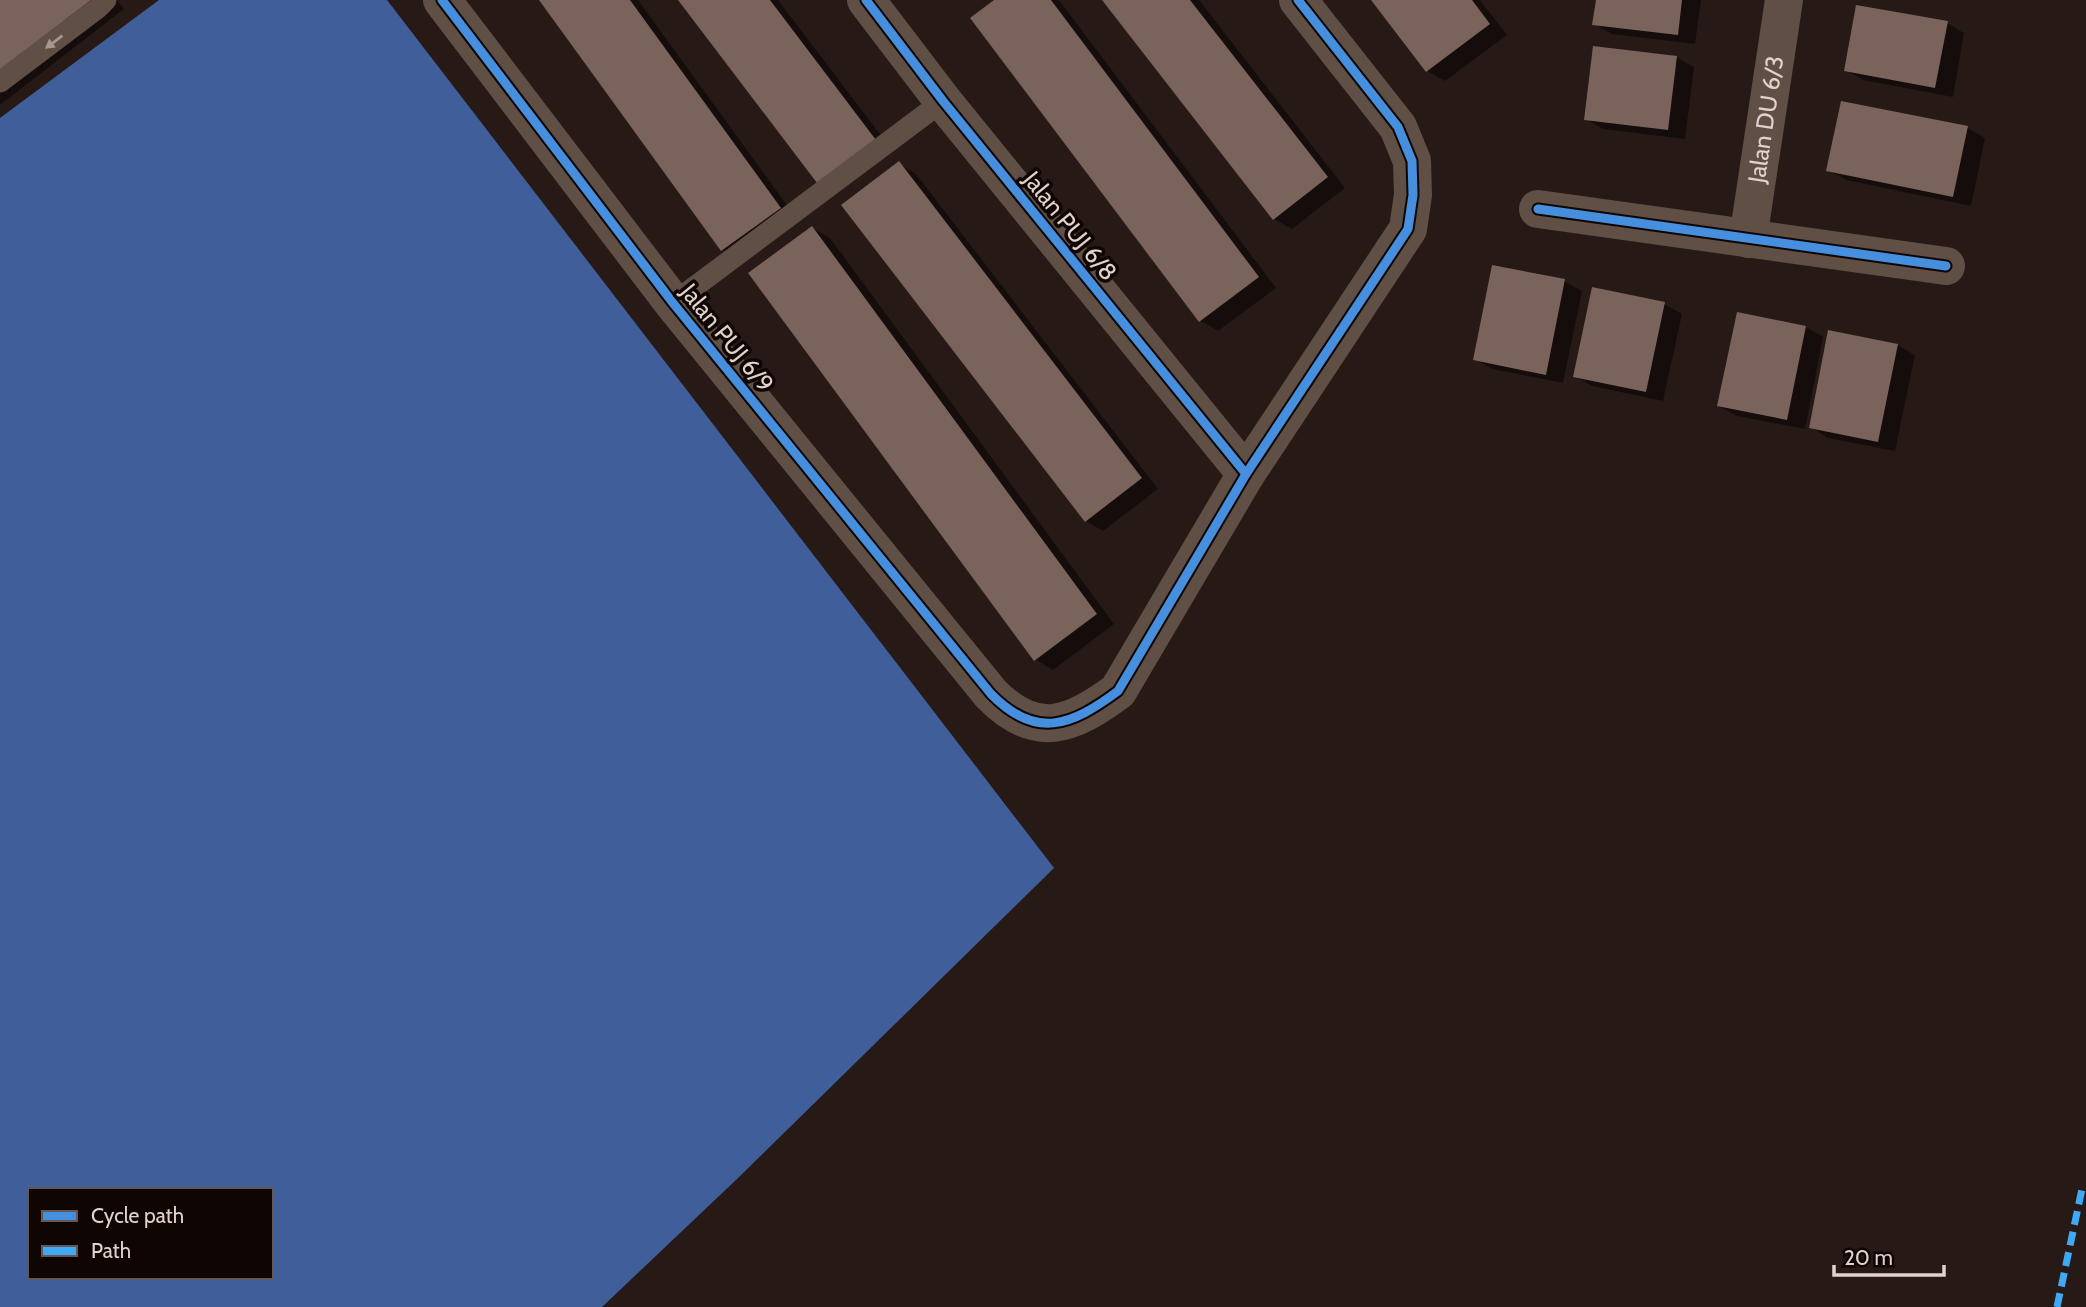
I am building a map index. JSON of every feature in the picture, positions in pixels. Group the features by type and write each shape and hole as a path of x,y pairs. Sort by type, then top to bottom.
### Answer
{"street":[{"name":"Jalan PUJ 6/9","path":"442,0 673,303 991,694 1008,712 1028,722 1048,725 1095,708 1118,691 1247,474 1408,229 1413,195 1412,162 1398,127 1298,0"},
{"name":"Jalan PUJ 6/8","path":"866,0 943,101 1247,474"},
{"name":"Jalan DU 6/3","path":"1748,240 1784,0"},
{"path":"1538,209 1947,266"}],"lane":[{"path":"0,82 106,0"},
{"path":"673,303 943,101"}],"water":[{"path":"159,0 387,0 1054,868 738,1178 602,1307 0,1307 0,118"}],"building":[{"path":"0,0 91,0 0,70"},
{"path":"539,0 630,0 781,208 721,251"},
{"path":"678,0 770,0 876,140 817,183"},
{"path":"994,0 1051,0 1259,277 1199,322 970,18"},
{"path":"1102,0 1190,0 1328,177 1273,220"},
{"path":"1371,0 1472,0 1490,24 1426,72"},
{"path":"1596,0 1682,0 1678,35 1592,25"},
{"path":"1856,5 1948,21 1935,88 1844,71"},
{"path":"1593,46 1677,56 1668,130 1584,120"},
{"path":"1841,101 1968,126 1953,197 1826,171"},
{"path":"899,161 1142,478 1085,522 841,205"},
{"path":"812,226 1097,614 1034,661 748,273"},
{"path":"1492,265 1565,279 1546,375 1473,360"},
{"path":"1592,287 1665,302 1646,392 1573,377"},
{"path":"1737,312 1806,326 1787,420 1717,406"},
{"path":"1828,330 1898,344 1878,442 1809,428"}],"marked path":[{"path":"2057,1307 2082,1189"}],"cycle path":[{"path":"442,0 673,303 991,694 1007,709 1023,718 1054,723 1085,713 1118,691 1246,474 1408,229 1413,195 1412,161 1398,127 1298,0"},
{"path":"866,0 943,101 1246,474"},
{"path":"1538,209 1946,266"}]}
